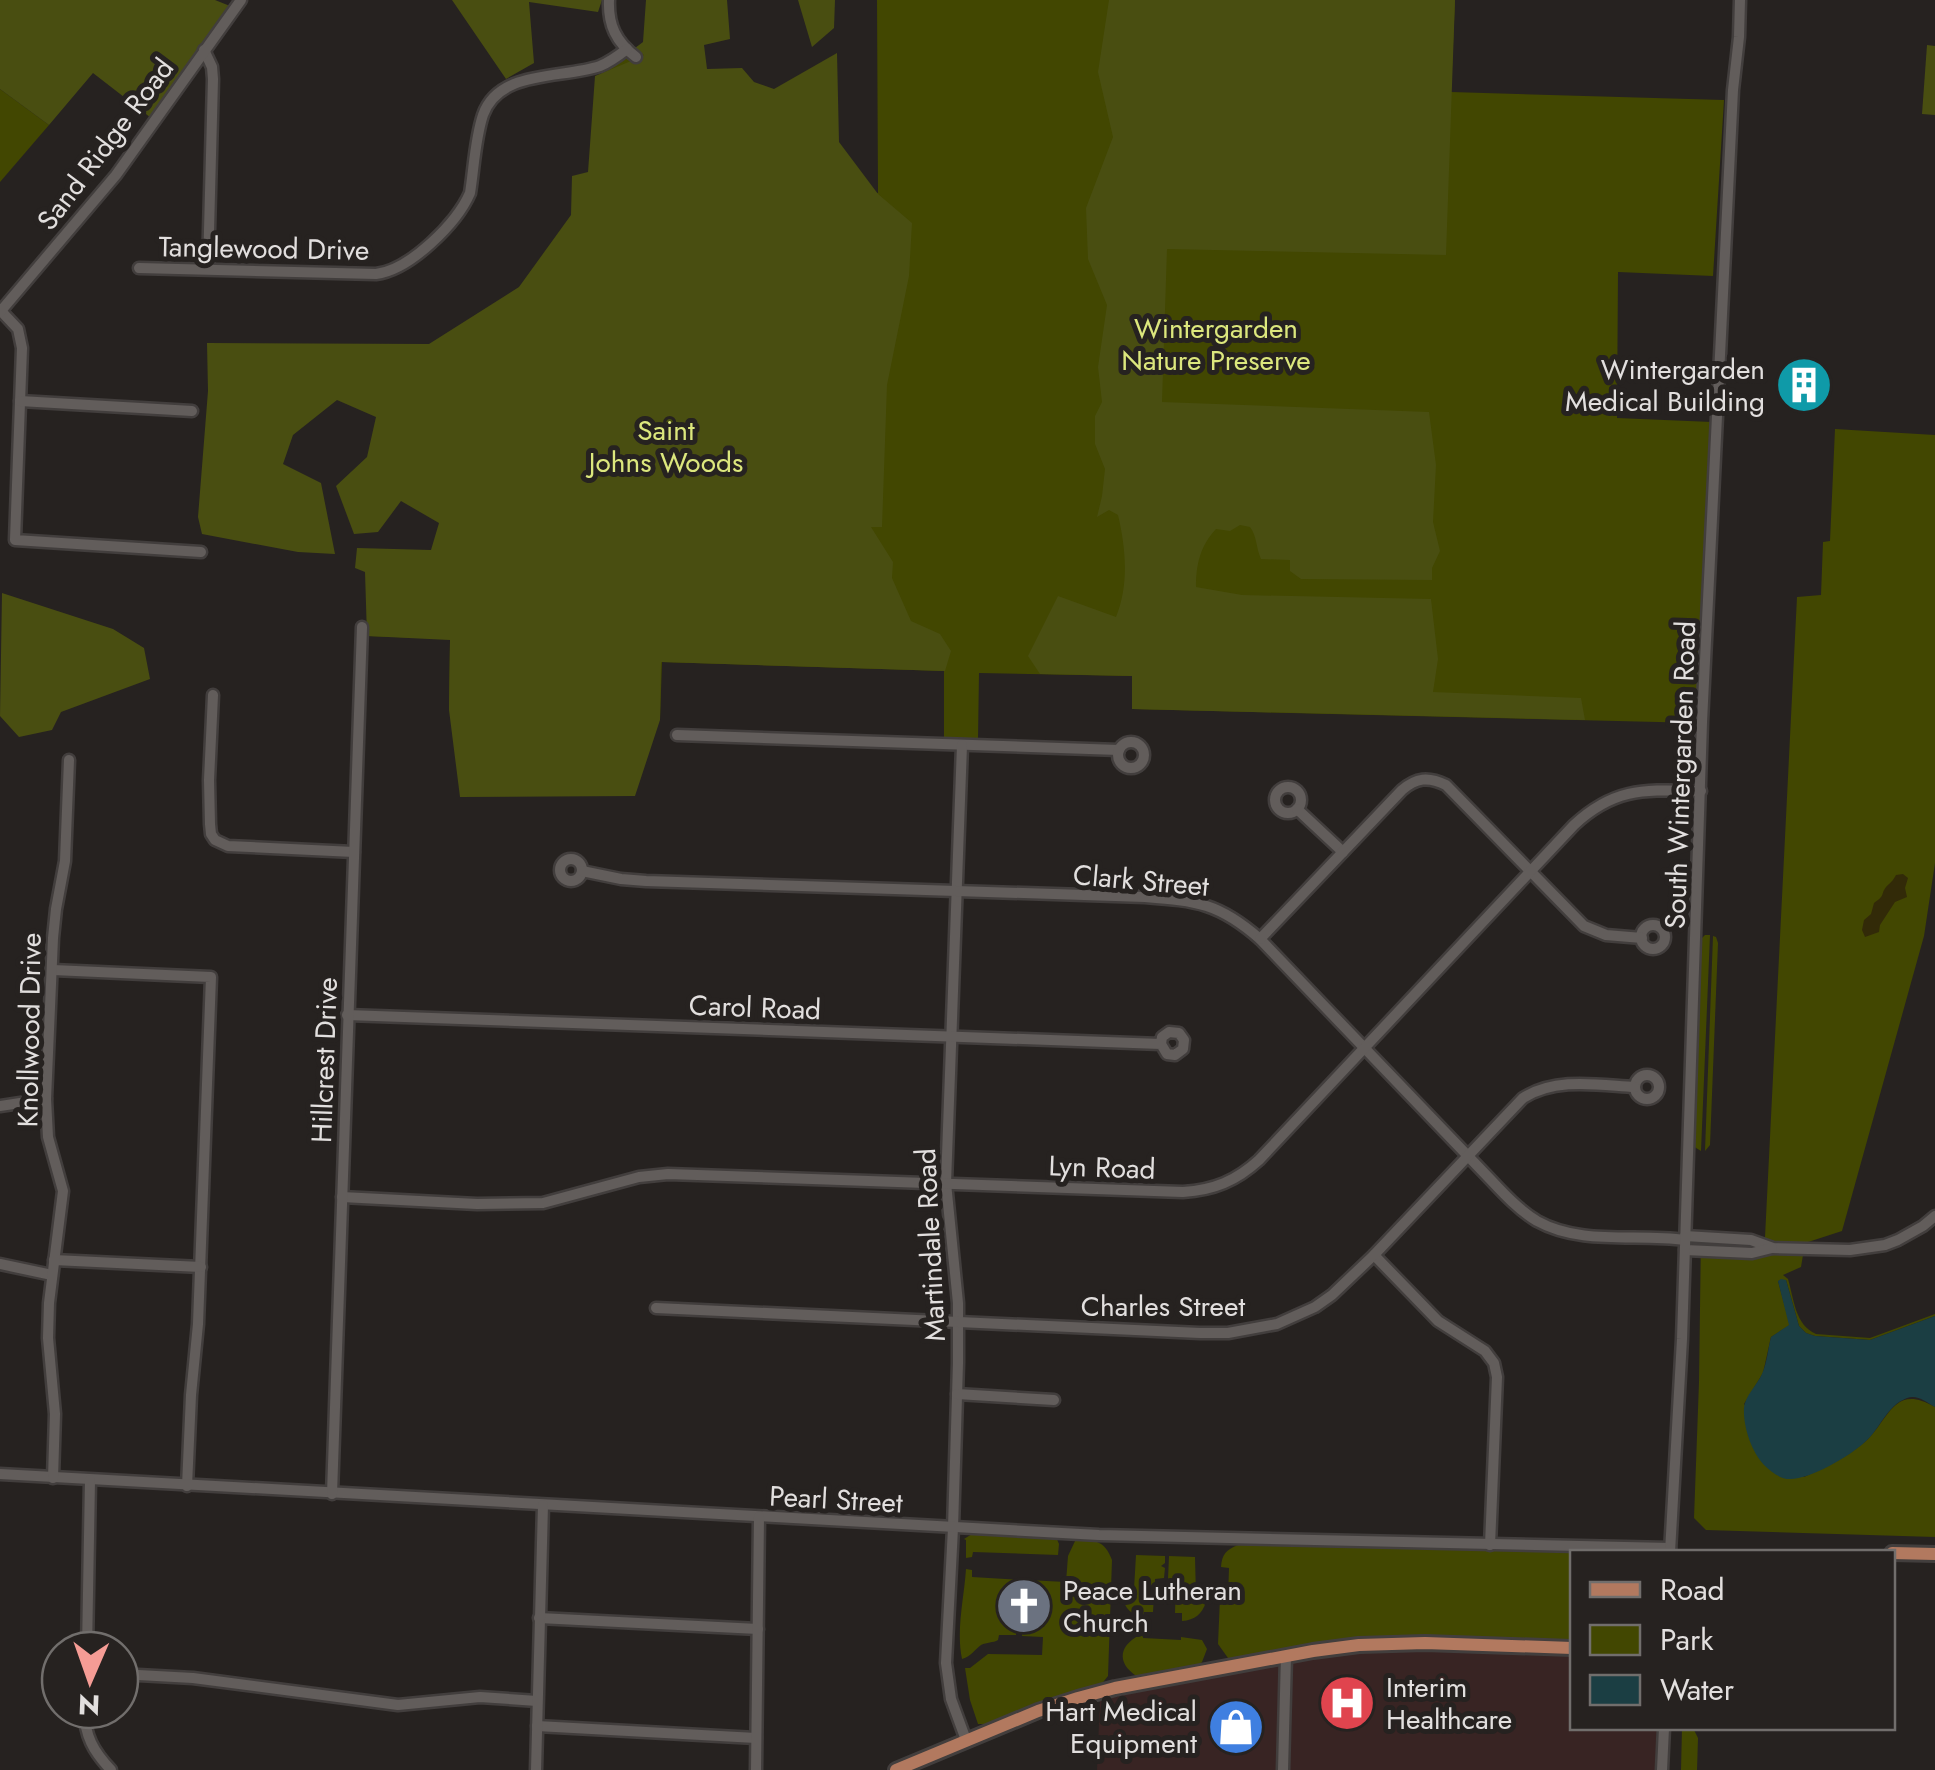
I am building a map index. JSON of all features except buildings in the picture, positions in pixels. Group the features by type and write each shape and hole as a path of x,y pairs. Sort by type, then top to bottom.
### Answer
{"main road":[{"path":"1895,1553 1935,1554"},
{"path":"902,1769 1078,1698 1286,1656 1391,1643 1570,1648"}],"street":[{"name":"Sand Ridge Road","path":"0,312 116,175 240,0"},
{"name":"Tanglewood Drive","path":"138,268 376,274 398,268 417,255 466,202 482,121 497,94 530,80 601,66 632,53 613,32 609,0"},
{"name":"South Wintergarden Road","path":"1670,1550 1701,791 1740,0"},
{"path":"204,50 210,58 213,79 208,269"},
{"path":"0,312 13,322 22,348 15,540 201,552"},
{"path":"20,401 192,412"},
{"name":"Hillcrest Drive","path":"332,1494 362,628"},
{"path":"212,695 209,780 210,824 215,840 228,846 354,852"},
{"path":"677,736 1119,750"},
{"name":"Martindale Road","path":"962,745 946,1182 958,1303 946,1662 951,1699 966,1740"},
{"name":"Knollwood Drive","path":"53,1478 56,1414 48,1338 63,1192 48,1137 46,1099 69,760"},
{"path":"1260,939 1409,784 1430,778 1446,784 1574,918 1590,930 1642,938"},
{"name":"Lyn Road","path":"342,1197 543,1203 640,1176 668,1174 1182,1192 1211,1189 1237,1178 1260,1160 1577,822 1605,801 1631,792 1701,791"},
{"path":"1297,809 1343,852"},
{"name":"Clark Street","path":"582,871 646,881 956,890 1204,904 1229,914 1260,939 1517,1206 1549,1226 1588,1236 1685,1242 1751,1240 1773,1248 1829,1250 1864,1249 1898,1240 1935,1216"},
{"path":"53,970 212,977 201,1267 186,1486"},
{"name":"Carol Road","path":"348,1015 1160,1044"},
{"name":"Charles Street","path":"656,1308 1200,1333 1256,1330 1315,1307 1348,1281 1513,1106 1536,1090 1571,1084 1635,1087"},
{"path":"0,1106 46,1099"},
{"path":"1374,1255 1422,1306 1485,1352 1494,1363 1490,1545"},
{"path":"54,1260 201,1267"},
{"path":"0,1264 52,1275"},
{"path":"957,1394 1054,1400"},
{"name":"Pearl Street","path":"0,1474 1110,1536 1670,1550"},
{"path":"87,1630 90,1480"},
{"path":"536,1770 543,1505"},
{"path":"756,1770 758,1517"},
{"path":"539,1618 758,1630"},
{"path":"1283,1770 1286,1656"},
{"path":"140,1675 193,1678 398,1706 480,1697 536,1701"},
{"path":"537,1726 756,1738"},
{"path":"87,1730 95,1752 110,1770"},
{"path":"1662,1770 1664,1730"}],"shaded area":[{"path":"1415,1648 1570,1654 1570,1730 1657,1730 1656,1770 1097,1770 1100,1698 1348,1651"}],"green space":[{"path":"0,0 215,0 235,8 155,121 93,73 49,125 0,89"},
{"path":"452,0 602,0 598,12 529,2 534,63 506,79"},
{"name":"Saint Johns Woods","path":"646,0 727,0 730,39 704,45 707,69 742,68 754,82 774,89 837,53 839,142 878,194 912,223 909,276 887,385 882,527 871,527 893,562 892,578 911,621 940,634 951,651 945,671 661,662 660,720 635,796 460,797 449,710 450,640 367,636 365,572 355,568 357,548 431,550 439,523 401,501 378,532 354,534 336,486 367,457 376,417 337,400 293,435 283,464 321,483 335,554 298,552 202,534 198,517 208,391 207,343 429,344 519,287 571,215 572,176 588,172 595,76 644,55 635,48 643,42"},
{"path":"798,0 835,0 834,28 812,47"},
{"name":"Wintergarden Nature Preserve","path":"877,0 1455,0 1451,92 1724,100 1713,276 1618,272 1617,418 1712,422 1699,723 1132,709 1132,676 979,673 978,739 944,737 944,671 662,662 660,720 449,710 450,639 367,636 369,551 455,555 581,358 599,75 649,45 777,190 878,193"},
{"path":"1109,0 1455,0 1446,255 1167,249 1162,402 1429,412 1436,465 1433,522 1440,551 1432,568 1432,580 1301,579 1290,571 1290,560 1261,559 1250,527 1240,525 1230,531 1216,529 1206,542 1196,587 1242,595 1431,599 1438,659 1433,692 1581,698 1585,720 1132,709 1132,676 1040,674 1028,656 1058,596 1116,617 1123,592 1124,554 1118,515 1109,510 1097,517 1105,469 1095,444 1095,416 1102,402 1098,367 1107,305 1088,259 1086,208 1113,137 1098,72"},
{"path":"1927,45 1935,46 1935,115 1922,114"},
{"path":"0,89 49,125 0,182"},
{"path":"1835,429 1935,435 1935,863 1924,936 1842,1231 1805,1243 1801,1267 1783,1275 1788,1279 1799,1318 1816,1334 1870,1338 1935,1316 1870,1340 1815,1336 1799,1326 1786,1280 1778,1281 1790,1325 1771,1337 1763,1373 1744,1404 1804,1477 1861,1445 1900,1402 1920,1400 1935,1407 1935,1537 1706,1530 1694,1518 1701,1234 1765,1237 1797,597 1821,595 1823,542 1830,541"},
{"path":"2,593 113,629 144,648 150,679 61,712 52,730 19,737 0,716"},
{"path":"1710,935 1701,1151 1693,1146 1701,939"},
{"path":"1713,936 1718,943 1710,1145 1705,1151"},
{"path":"972,1534 1056,1537 1058,1555 973,1552 972,1557 966,1558 964,1539"},
{"path":"1076,1539 1098,1542 1112,1560 1108,1676 1100,1686 993,1724 978,1724 965,1668 988,1654 1042,1655 1043,1637 1022,1636 1023,1623 1044,1627 1048,1591 1031,1590 1030,1601 1025,1601 1027,1580 1066,1582 1068,1556"},
{"path":"1238,1545 1570,1551 1570,1643 1401,1636 1359,1638 1237,1660 1228,1658 1218,1644 1220,1598 1228,1598 1229,1568 1221,1567 1230,1549"},
{"path":"1136,1555 1165,1556 1161,1566 1165,1568 1164,1578 1155,1579 1153,1612 1144,1612 1144,1618 1130,1611 1124,1599 1127,1589 1134,1589"},
{"path":"1169,1556 1195,1557 1196,1596 1206,1602 1191,1619 1182,1621 1182,1613 1175,1613 1176,1580 1168,1579"},
{"path":"966,1569 972,1570 972,1577 1024,1580 1014,1603 1000,1603 1000,1622 1017,1623 1016,1635 999,1635 998,1640 981,1645 962,1659 960,1626"},
{"path":"1140,1635 1202,1640 1207,1649 1196,1668 1140,1678 1127,1668 1123,1656 1127,1645"},
{"path":"1682,1730 1694,1730 1698,1738 1697,1770 1681,1770"}],"sand":[{"path":"1896,875 1908,878 1907,897 1895,902 1879,932 1865,937 1864,920 1874,903"}],"water":[{"path":"1786,1280 1799,1326 1815,1336 1870,1340 1935,1316 1935,1407 1921,1399 1907,1398 1889,1412 1858,1448 1830,1466 1786,1479 1770,1470 1752,1446 1744,1408 1764,1370 1771,1337 1789,1325 1778,1281"}],"place":[{"name":"Wintergarden Medical Building","path":"1804,385"},
{"name":"Peace Lutheran Church","path":"1024,1606"},
{"name":"Interim Healthcare","path":"1347,1703"},
{"name":"Hart Medical Equipment","path":"1236,1727"}]}
